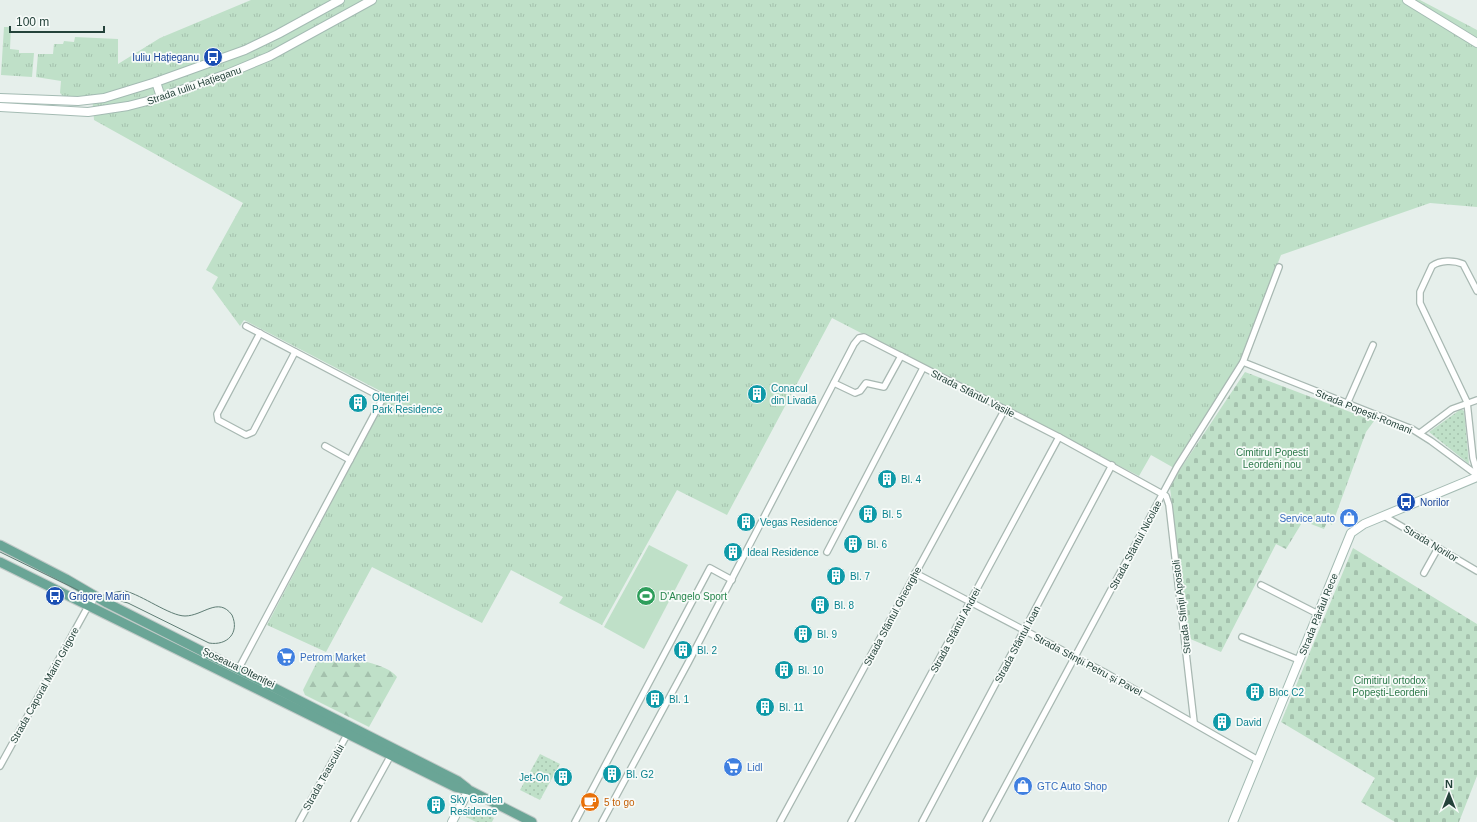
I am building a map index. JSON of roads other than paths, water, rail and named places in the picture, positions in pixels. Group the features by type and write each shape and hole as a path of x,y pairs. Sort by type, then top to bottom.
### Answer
{"main road":[{"name":"Strada Iuliu Hațieganu","path":"0,98 90,101 104,98 156,82 251,47 340,0"},
{"name":"Strada Iuliu Hațieganu","path":"0,107 92,112 128,106 161,97 270,56 372,0"},
{"path":"1407,0 1477,43"},
{"path":"156,82 161,97"},
{"name":"Strada Pârâul Rece","path":"1233,822 1351,534 1360,526 1477,476"},
{"name":"Șoseaua Olteniței","path":"0,545 66,579 96,597 239,668 349,729 391,755 455,787 469,790"},
{"name":"Șoseaua Olteniței","path":"0,562 59,592 458,781 469,790 532,822"},
{"path":"59,592 66,579"},
{"path":"452,822 469,790"}],"street":[{"path":"1476,288 1465,266 1456,262 1437,263 1432,266 1420,292 1419,300 1467,402 1473,458 1477,472"},
{"name":"Strada Sfântul Nicolae","path":"986,822 1177,467 1243,362 1279,267"},
{"path":"246,326 260,333 295,352 253,432 246,435 218,420 217,414 260,333"},
{"path":"602,822 732,580 854,344 859,338 867,338 923,368"},
{"path":"1347,404 1373,345"},
{"name":"Șoseaua Olteniței","path":"239,668 383,398 295,352"},
{"path":"834,383 855,392 860,391 866,383 884,387 901,356"},
{"name":"Strada Popești-Romani","path":"1243,362 1420,434 1477,476"},
{"name":"Strada Sfântul Vasile","path":"827,552 923,368 1059,437 1163,494"},
{"path":"1420,434 1452,409 1467,402 1477,400"},
{"name":"Strada Sfântul Gheorghe","path":"780,822 1005,410"},
{"name":"Strada Sfântul Andrei","path":"851,822 1059,437"},
{"path":"325,446 350,460"},
{"name":"Strada Sfântul Ioan","path":"922,822 1112,465"},
{"name":"Strada Sfinții Apostoli","path":"1163,494 1168,502 1194,722"},
{"name":"Strada Norilor","path":"1384,516 1477,571"},
{"path":"1424,573 1438,548"},
{"path":"575,822 710,568 732,580"},
{"name":"Strada Sfinții Petru și Pavel","path":"915,573 1076,657 1194,722 1258,760"},
{"path":"1261,585 1318,614"},
{"name":"Strada Caporal Marin Grigore","path":"0,766 88,605 96,597"},
{"path":"1242,637 1299,660"},
{"name":"Strada Teascului","path":"299,822 349,729"},
{"path":"354,822 391,755"}],"tram line":[{"path":"0,552 90,596 99,596 125,591 172,613 185,616 210,608 221,607 232,615 234,621 233,633 226,640 209,643 128,603 109,598"}],"place":[{"name":"Iuliu Hațieganu","path":"213,57"},
{"name":"Conacul din Livadă","path":"757,394"},
{"name":"Olteniței Park Residence","path":"358,403"},
{"name":"Bl. 4","path":"887,479"},
{"name":"Norilor","path":"1406,502"},
{"name":"Bl. 5","path":"868,514"},
{"name":"Service auto","path":"1349,518"},
{"name":"Vegas Residence","path":"746,522"},
{"name":"Bl. 6","path":"853,544"},
{"name":"Ideal Residence","path":"733,552"},
{"name":"Bl. 7","path":"836,576"},
{"name":"Grigore Marin","path":"55,596"},
{"name":"D'Angelo Sport","path":"646,596"},
{"name":"Bl. 8","path":"820,605"},
{"name":"Bl. 9","path":"803,634"},
{"name":"Bl. 2","path":"683,650"},
{"name":"Petrom Market","path":"286,657"},
{"name":"Bl. 10","path":"784,670"},
{"name":"Bloc C2","path":"1255,692"},
{"name":"Bl. 1","path":"655,699"},
{"name":"Bl. 11","path":"765,707"},
{"name":"David","path":"1222,722"},
{"name":"Lidl","path":"733,767"},
{"name":"Bl. G2","path":"612,774"},
{"name":"Jet-On","path":"563,777"},
{"name":"GTC Auto Shop","path":"1023,786"},
{"name":"5 to go","path":"590,802"},
{"name":"Sky Garden Residence","path":"436,805"}],"park label":[{"name":"Cimitirul Popesti Leordeni nou","path":"1272,458"},
{"name":"Cimitirul ortodox Popești-Leordeni","path":"1390,686"}]}
